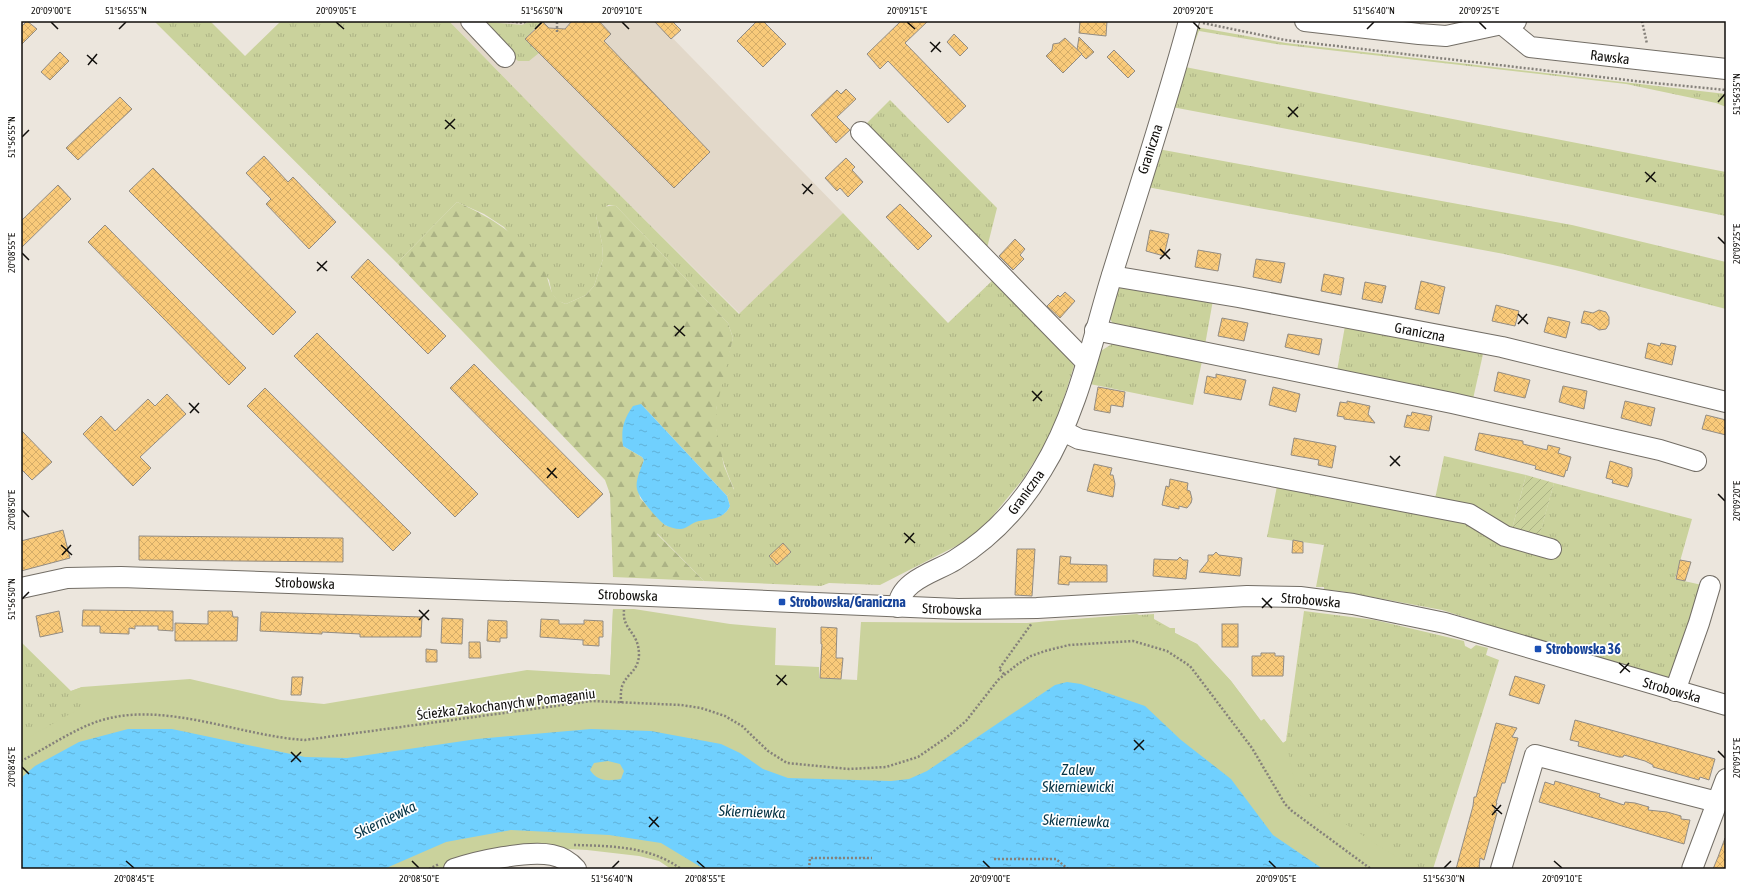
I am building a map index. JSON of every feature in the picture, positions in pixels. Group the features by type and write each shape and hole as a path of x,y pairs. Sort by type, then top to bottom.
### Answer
{"street":[{"path":"471,21 506,56"},
{"name":"Graniczna","path":"898,607 902,594 913,582 966,553 987,537 1007,518 1026,494 1042,470 1063,431 1086,362 1178,64 1189,21"},
{"name":"Rawska","path":"1305,21 1446,36 1509,22 1530,47 1726,70"},
{"path":"861,132 1086,362"},
{"name":"Graniczna","path":"1112,276 1238,297 1502,347 1726,402"},
{"path":"1096,330 1452,403 1660,450 1696,461"},
{"path":"1063,431 1079,439 1469,514 1506,536 1551,549"},
{"name":"Strobowska","path":"21,588 67,578 94,576 625,595 985,610 1247,596 1300,597 1353,604 1445,623 1726,705"},
{"path":"1675,691 1699,623 1710,586"},
{"path":"1501,869 1535,755 1717,802"},
{"path":"1692,869 1726,779"},
{"path":"454,869 478,861 534,854 552,855 563,858 576,869"}],"path":[{"path":"508,21 523,23 527,21"},
{"path":"557,32 558,21"},
{"path":"1189,21 1216,23 1230,30 1285,40 1644,82 1726,90"},
{"path":"1642,21 1646,50"},
{"path":"620,703 621,689 624,682 634,672 639,658 637,640 627,627 623,618 625,595"},
{"path":"1004,674 999,669 1037,617 1037,608"},
{"name":"Ścieżka Zakochanych w Pomaganiu","path":"21,761 98,722 128,716 156,716 195,720 259,735 305,740 592,701 692,706 713,711 742,726 768,751 787,763 849,769 873,768 896,765 918,757 934,747 966,721 1004,674 1031,656 1045,650 1069,645 1133,641 1155,646 1173,654 1190,666 1210,690 1252,748 1285,804 1292,811 1371,869"},
{"path":"567,845 604,846 648,852 681,869"},
{"path":"809,869 810,858 872,858"},
{"path":"994,859 1056,859 1068,869"}],"shaded area":[{"path":"449,21 656,21 843,213 740,314 576,151"}],"green space":[{"path":"154,21 210,21 245,56 281,21 449,21 739,314 843,213 948,323 995,278 1070,355 1074,366 1057,420 1048,440 1023,479 982,529 964,542 880,585 829,583 821,586 704,581 657,533 665,525 678,528 695,521 715,518 727,511 730,506 727,496 734,489 720,451 716,430 716,410 723,374 733,338 728,323 616,206 608,205 596,216 602,243 603,259 594,286 586,295 566,304 558,301 552,294 549,280 504,227 484,214 457,202 397,263"},
{"path":"476,21 522,25 531,21 542,21 525,39 539,53 529,61 518,61"},
{"path":"1196,27 1286,43 1726,94 1726,107 1716,103 1626,84 1276,44 1199,31 1185,67 1726,172 1726,216 1444,159 1172,107 1179,93 1183,65"},
{"path":"890,100 997,208 986,252 864,126"},
{"path":"1158,149 1572,225 1726,262 1726,309 1575,270 1504,254 1147,187"},
{"path":"457,202 482,214 504,228 525,246 542,267 553,294 556,298 566,304 586,295 594,286 603,259 602,243 596,216 604,208 616,206 728,323 733,338 716,410 716,427 724,466 734,490 727,496 641,404 623,446 642,457 644,460 637,482 640,498 665,525 657,534 704,581 613,577 610,494 605,480 397,263"},
{"path":"1119,284 1213,300 1205,345 1116,329 1109,317"},
{"path":"1345,326 1483,354 1473,399 1337,371"},
{"path":"1112,344 1202,361 1193,405 1090,384 1099,352"},
{"path":"1444,456 1526,475 1511,533 1538,540 1554,483 1692,519 1675,579 1702,585 1674,682 1560,648 1442,610 1340,591 1324,590 1324,587 1316,587 1324,545 1267,537 1277,486 1435,499"},
{"path":"1526,475 1554,483 1538,541 1511,533"},
{"path":"613,609 617,609 619,624 629,636 634,651 633,663 619,681 612,696 608,698 581,699 582,697 577,693 573,698 574,699 479,715 313,735 277,735 207,719 163,712 120,713 99,717 21,757 21,642 71,691 82,687 85,690 126,709 171,706 318,720 415,704 462,712 511,693 548,689 591,678 594,674 610,675"},
{"path":"613,609 634,609 730,624 776,628 775,665 819,667 819,678 857,680 861,622 1027,623 1137,614 1197,644 1231,681 1261,721 1264,719 1283,743 1286,741 1297,793 1415,869 671,869 659,861 639,856 587,850 547,848 458,860 441,869 21,869 21,742 82,707 81,700 71,691 82,687 190,679 281,700 324,704 527,670 610,675"},
{"path":"1304,611 1375,620 1464,641 1465,646 1471,649 1476,645 1488,648 1486,655 1499,660 1433,869 1378,869 1039,622 1154,614 1154,619 1170,628 1175,628 1175,633 1197,644 1231,681 1261,721 1264,719 1283,743 1286,741"}],"water":[{"path":"641,404 727,496 730,506 724,514 717,518 696,522 683,529 676,529 665,525 644,503 638,493 637,482 644,460 642,457 623,446 622,440 627,416 633,406"},
{"name":"Zalew Skierniewicki","path":"1067,682 1081,684 1145,706 1181,740 1231,779 1273,835 1323,869 1130,869 1112,867 1096,869 704,869 661,843 609,835 511,830 446,842 384,869 22,869 21,866 21,778 35,766 79,742 128,729 172,729 305,757 347,758 477,739 591,729 651,731 721,744 740,753 763,769 788,778 891,781 909,779 927,771 1055,685","holes":["608,761 620,764 624,771 621,779 600,779 590,770 594,763"]}],"building":[{"path":"27,21 37,29 21,45 21,27"},
{"path":"572,21 599,21 611,34 604,41 710,152 674,188 525,39 543,22 549,28 565,29"},
{"path":"654,21 672,21 681,30 671,39"},
{"path":"757,21 763,21 786,44 763,67 737,41"},
{"path":"901,21 928,21 905,43 966,106 948,123 888,61 880,69 867,54"},
{"path":"1080,21 1107,21 1106,36 1079,33"},
{"path":"954,34 968,48 960,56 947,42"},
{"path":"1079,37 1094,52 1086,59 1077,50"},
{"path":"1065,38 1082,54 1063,73 1046,56 1052,50 1053,44 1059,43"},
{"path":"1114,50 1135,71 1128,78 1107,57"},
{"path":"60,52 69,61 50,80 41,72"},
{"path":"846,89 856,99 837,117 850,130 836,143 811,115 837,90 841,94"},
{"path":"120,97 132,109 78,160 66,148"},
{"path":"264,156 288,182 293,177 336,222 309,249 266,204 271,199 246,173"},
{"path":"846,158 855,167 852,170 863,182 848,197 840,188 837,191 825,178"},
{"path":"153,168 296,312 273,335 129,191"},
{"path":"58,185 71,199 21,248 21,221"},
{"path":"900,204 932,236 918,250 886,217"},
{"path":"105,225 246,368 229,385 88,242"},
{"path":"1150,230 1169,234 1164,256 1146,251"},
{"path":"1015,239 1025,249 1020,255 1024,259 1013,270 999,256"},
{"path":"1198,250 1221,254 1218,271 1195,267"},
{"path":"368,259 446,336 428,354 351,277"},
{"path":"1256,259 1285,263 1281,283 1253,277"},
{"path":"1324,274 1344,278 1341,295 1321,291"},
{"path":"1421,281 1445,287 1439,314 1415,309"},
{"path":"1365,282 1386,286 1382,303 1362,299"},
{"path":"1065,292 1075,301 1060,318 1047,306 1058,295 1060,297"},
{"path":"1496,305 1519,311 1515,326 1492,321"},
{"path":"1599,310 1606,312 1609,317 1609,324 1606,329 1599,330 1591,325 1581,323 1584,311 1593,313"},
{"path":"1548,317 1570,322 1566,338 1544,332"},
{"path":"1222,318 1248,323 1244,341 1218,336"},
{"path":"317,333 478,494 455,517 294,356"},
{"path":"1288,334 1322,339 1319,355 1285,347"},
{"path":"1648,343 1660,346 1661,343 1676,346 1672,365 1645,358"},
{"path":"474,364 603,494 578,518 450,388"},
{"path":"1498,372 1530,380 1525,398 1494,391"},
{"path":"1216,374 1246,380 1241,400 1204,393 1207,376 1216,378"},
{"path":"1563,386 1587,391 1584,409 1559,402"},
{"path":"1098,387 1125,392 1123,407 1111,405 1110,413 1094,410"},
{"path":"1273,387 1300,394 1296,412 1269,405"},
{"path":"265,388 411,533 393,551 247,406"},
{"path":"167,394 186,414 140,457 151,468 133,486 83,434 101,416 115,431 148,399 155,406"},
{"path":"1347,401 1370,406 1368,414 1375,423 1344,419 1344,417 1337,416 1340,402 1347,403"},
{"path":"1625,401 1655,408 1651,426 1621,418"},
{"path":"1412,412 1432,416 1429,431 1404,427 1407,415 1411,416"},
{"path":"1706,415 1726,420 1726,435 1702,429"},
{"path":"21,430 52,462 32,480 21,469"},
{"path":"1479,433 1523,441 1523,444 1547,450 1548,445 1560,448 1558,453 1571,457 1567,471 1566,470 1564,477 1535,469 1536,466 1475,450"},
{"path":"1294,438 1336,446 1332,468 1318,465 1319,460 1291,455"},
{"path":"1610,461 1632,468 1632,476 1628,487 1612,483 1613,480 1606,478"},
{"path":"1094,464 1112,468 1110,475 1113,475 1115,484 1113,497 1087,491"},
{"path":"1170,479 1188,483 1187,490 1190,491 1192,499 1187,508 1179,506 1179,509 1162,505 1166,486 1169,487"},
{"path":"63,530 70,558 21,571 21,541"},
{"path":"139,536 343,538 343,562 139,560"},
{"path":"1293,540 1303,542 1303,553 1292,553"},
{"path":"783,543 791,552 777,565 769,556"},
{"path":"1017,549 1035,549 1032,596 1015,595"},
{"path":"1216,552 1219,555 1242,558 1240,576 1199,572 1208,561 1208,555 1213,555"},
{"path":"1060,556 1071,557 1070,564 1107,565 1107,582 1069,582 1069,585 1058,584"},
{"path":"1180,557 1183,560 1188,560 1186,579 1153,576 1154,559 1177,560"},
{"path":"1680,560 1691,562 1685,581 1676,579"},
{"path":"83,610 173,611 173,631 158,630 158,626 135,626 135,629 129,628 129,634 100,633 100,626 82,626"},
{"path":"59,611 63,632 40,637 36,616"},
{"path":"208,611 232,611 233,617 238,617 237,641 175,641 175,623 208,624"},
{"path":"261,612 422,617 421,637 360,637 360,634 260,631"},
{"path":"442,618 463,619 462,644 441,643"},
{"path":"541,619 559,620 559,624 584,624 584,620 603,621 603,637 599,637 599,646 583,645 583,640 540,637"},
{"path":"488,620 507,621 507,638 500,638 500,642 487,641"},
{"path":"1222,624 1238,624 1238,647 1222,647"},
{"path":"821,627 837,628 836,658 843,658 841,679 820,678 822,644"},
{"path":"469,642 480,642 481,658 469,658"},
{"path":"426,649 437,650 437,662 426,662"},
{"path":"1261,653 1275,653 1275,656 1284,656 1283,676 1252,676 1252,656 1261,656"},
{"path":"1515,676 1545,685 1539,704 1509,695"},
{"path":"292,677 303,677 301,695 291,695"},
{"path":"1575,720 1715,759 1709,780 1700,777 1699,780 1653,767 1653,765 1645,761 1624,755 1623,757 1619,757 1578,746 1579,742 1570,740"},
{"path":"1496,723 1517,728 1512,737 1518,738 1505,783 1502,783 1496,803 1494,812 1497,813 1484,860 1480,858 1479,869 1456,869 1473,806 1474,797 1476,797"},
{"path":"1555,781 1600,794 1599,797 1624,805 1625,802 1635,803 1649,807 1648,810 1667,812 1681,816 1681,819 1690,820 1684,844 1539,802 1545,782 1554,785"},
{"path":"1725,838 1726,869 1713,869 1718,857"}],"place":[{"name":"Strobowska/Graniczna","path":"782,602"},
{"name":"Strobowska 36","path":"1538,649"}],"water label":[{"name":"Skierniewka","path":"752,812"},
{"name":"Skierniewka","path":"385,820"},
{"name":"Skierniewka","path":"1076,821"}]}
